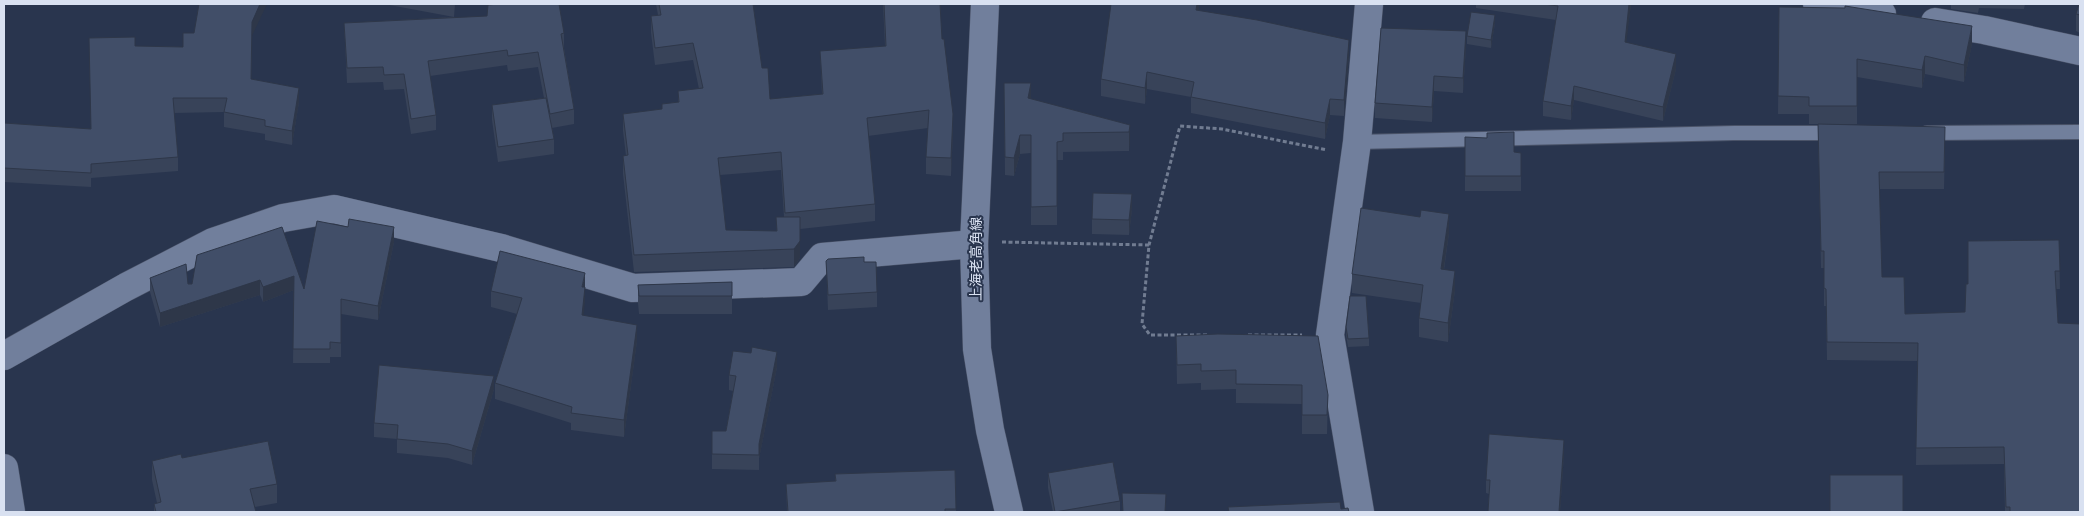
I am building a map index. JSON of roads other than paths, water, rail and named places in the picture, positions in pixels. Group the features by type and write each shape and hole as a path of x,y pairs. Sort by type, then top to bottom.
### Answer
{"street":[{"name":"上海老高角線","path":"985,4 974,244 977,349 990,430 1009,512"},
{"path":"1360,512 1330,335 1356,149 1368,4"},
{"path":"1817,4 1984,30 2080,51"},
{"path":"4,356 126,287 213,242 283,218 334,209 501,248 633,288 801,282 822,257 974,244"},
{"path":"4,468 11,512"}],"lane":[{"path":"1912,132 2080,132"},
{"path":"1356,149 1734,133 1852,133"}]}
